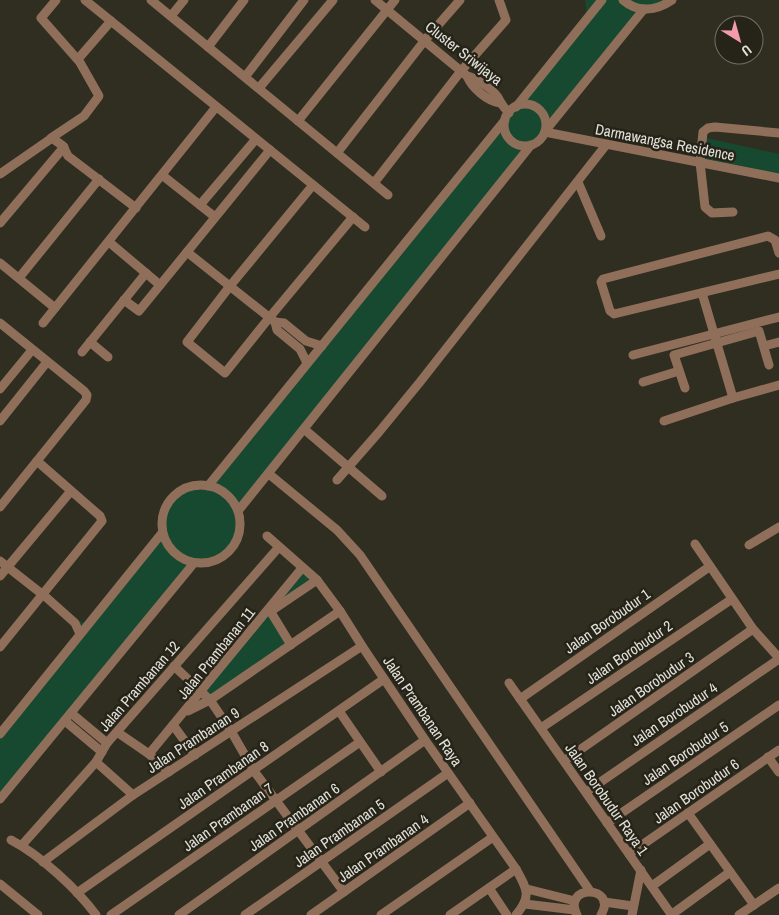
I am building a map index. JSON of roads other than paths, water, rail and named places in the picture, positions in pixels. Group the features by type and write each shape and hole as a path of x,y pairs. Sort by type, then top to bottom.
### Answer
{"street":[{"path":"0,174 84,116 99,96 78,60 41,18 56,0"},
{"path":"85,0 365,227"},
{"path":"151,0 388,195"},
{"path":"171,16 184,0"},
{"path":"208,46 244,0"},
{"path":"245,77 304,0"},
{"path":"259,88 333,0"},
{"name":"Cluster Sriwijaya","path":"375,0 464,73 475,78 490,90 510,113"},
{"path":"298,121 395,0"},
{"path":"337,153 425,40 460,0"},
{"path":"374,183 506,20 499,0"},
{"path":"208,486 602,0"},
{"path":"623,0 631,6 644,9 659,7 672,0"},
{"path":"238,511 531,145 541,139 545,131 644,9"},
{"path":"78,60 111,21"},
{"path":"531,145 520,145 510,139 505,128 510,113 526,105 536,108 546,120 545,131"},
{"path":"43,322 109,242 216,106"},
{"path":"732,212 712,213 707,210 700,162 702,134 711,127 779,133"},
{"name":"Darmawangsa Residence","path":"545,131 606,145 779,178"},
{"path":"51,138 64,147 68,156 136,208"},
{"path":"200,205 256,139"},
{"path":"337,480 420,382 606,145"},
{"path":"0,223 64,147"},
{"path":"124,300 138,312 270,150"},
{"path":"162,175 215,217"},
{"path":"19,278 99,180"},
{"path":"578,182 601,236"},
{"path":"313,185 230,286 187,342 227,375 353,217"},
{"path":"779,253 775,240 768,236 604,279 601,282 610,311 614,314 779,274"},
{"path":"109,242 160,285"},
{"path":"187,252 272,320 277,330 300,349 308,363"},
{"path":"0,262 55,308"},
{"path":"82,352 146,273"},
{"path":"702,293 733,398"},
{"path":"685,388 674,355 779,316"},
{"path":"272,320 284,323 306,341 322,346"},
{"path":"0,323 87,395 86,400 0,507"},
{"path":"633,355 759,331 769,365"},
{"path":"300,349 306,341"},
{"path":"90,342 108,357"},
{"path":"764,346 779,342"},
{"path":"0,390 32,350"},
{"path":"0,421 47,362"},
{"path":"643,382 679,371"},
{"path":"664,421 779,385"},
{"path":"304,429 382,496"},
{"path":"0,647 45,596 101,524 102,519 37,461"},
{"path":"268,474 336,530 360,555 590,891"},
{"path":"192,486 208,486 225,493 231,499 238,511 239,533 233,546 222,557 209,563 194,563 174,553 165,540 162,533 164,510 172,497 178,492 192,486"},
{"path":"0,576 71,491"},
{"path":"749,545 779,527"},
{"path":"0,734 162,533"},
{"name":"Jalan Prambanan Raya","path":"267,536 317,580 340,611 425,740 516,869 527,889"},
{"path":"695,544 753,629 779,658"},
{"name":"Jalan Prambanan 12","path":"22,845 96,762 107,743 279,547"},
{"path":"0,561 45,596 53,600 76,622 80,634"},
{"path":"0,799 194,563"},
{"name":"Jalan Borobudur 1","path":"520,699 709,567"},
{"name":"Jalan Prambanan 11","path":"149,754 270,610 302,568"},
{"path":"291,644 270,610 317,580"},
{"name":"Jalan Borobudur 2","path":"541,728 732,599"},
{"path":"185,713 210,700 340,611"},
{"path":"76,622 89,623"},
{"name":"Jalan Borobudur 3","path":"564,761 753,629"},
{"name":"Jalan Prambanan 9","path":"43,862 133,795 362,646"},
{"name":"Jalan Borobudur 4","path":"586,792 779,658"},
{"path":"174,666 210,700 231,731 254,771 344,892"},
{"name":"Jalan Prambanan 8","path":"77,894 384,679"},
{"name":"Jalan Borobudur Raya 1","path":"509,682 671,915"},
{"name":"Jalan Borobudur 5","path":"607,823 779,705"},
{"path":"338,711 381,772"},
{"path":"68,717 107,743"},
{"path":"68,717 102,752"},
{"path":"173,725 195,755"},
{"path":"117,732 149,754 169,772"},
{"name":"Jalan Prambanan 6","path":"179,915 425,740"},
{"name":"Jalan Prambanan 7","path":"111,915 360,742"},
{"name":"Jalan Borobudur 6","path":"629,854 779,750"},
{"path":"768,758 779,772"},
{"path":"96,762 133,795"},
{"name":"Jalan Prambanan 5","path":"245,915 448,773"},
{"name":"Jalan Prambanan 4","path":"311,915 470,803"},
{"path":"688,813 754,905"},
{"path":"381,915 494,837"},
{"path":"11,840 22,845 43,862 96,915"},
{"path":"652,886 710,844"},
{"path":"450,915 516,869"},
{"path":"604,902 633,911 641,870"},
{"path":"671,915 730,872"},
{"path":"0,884 38,915"},
{"path":"489,888 506,915"},
{"path":"739,915 779,888"},
{"path":"516,915 525,904 527,889 549,894 576,909"},
{"path":"576,909 581,893 590,891 599,894 604,902 605,914"},
{"path":"525,904 576,909"}]}
